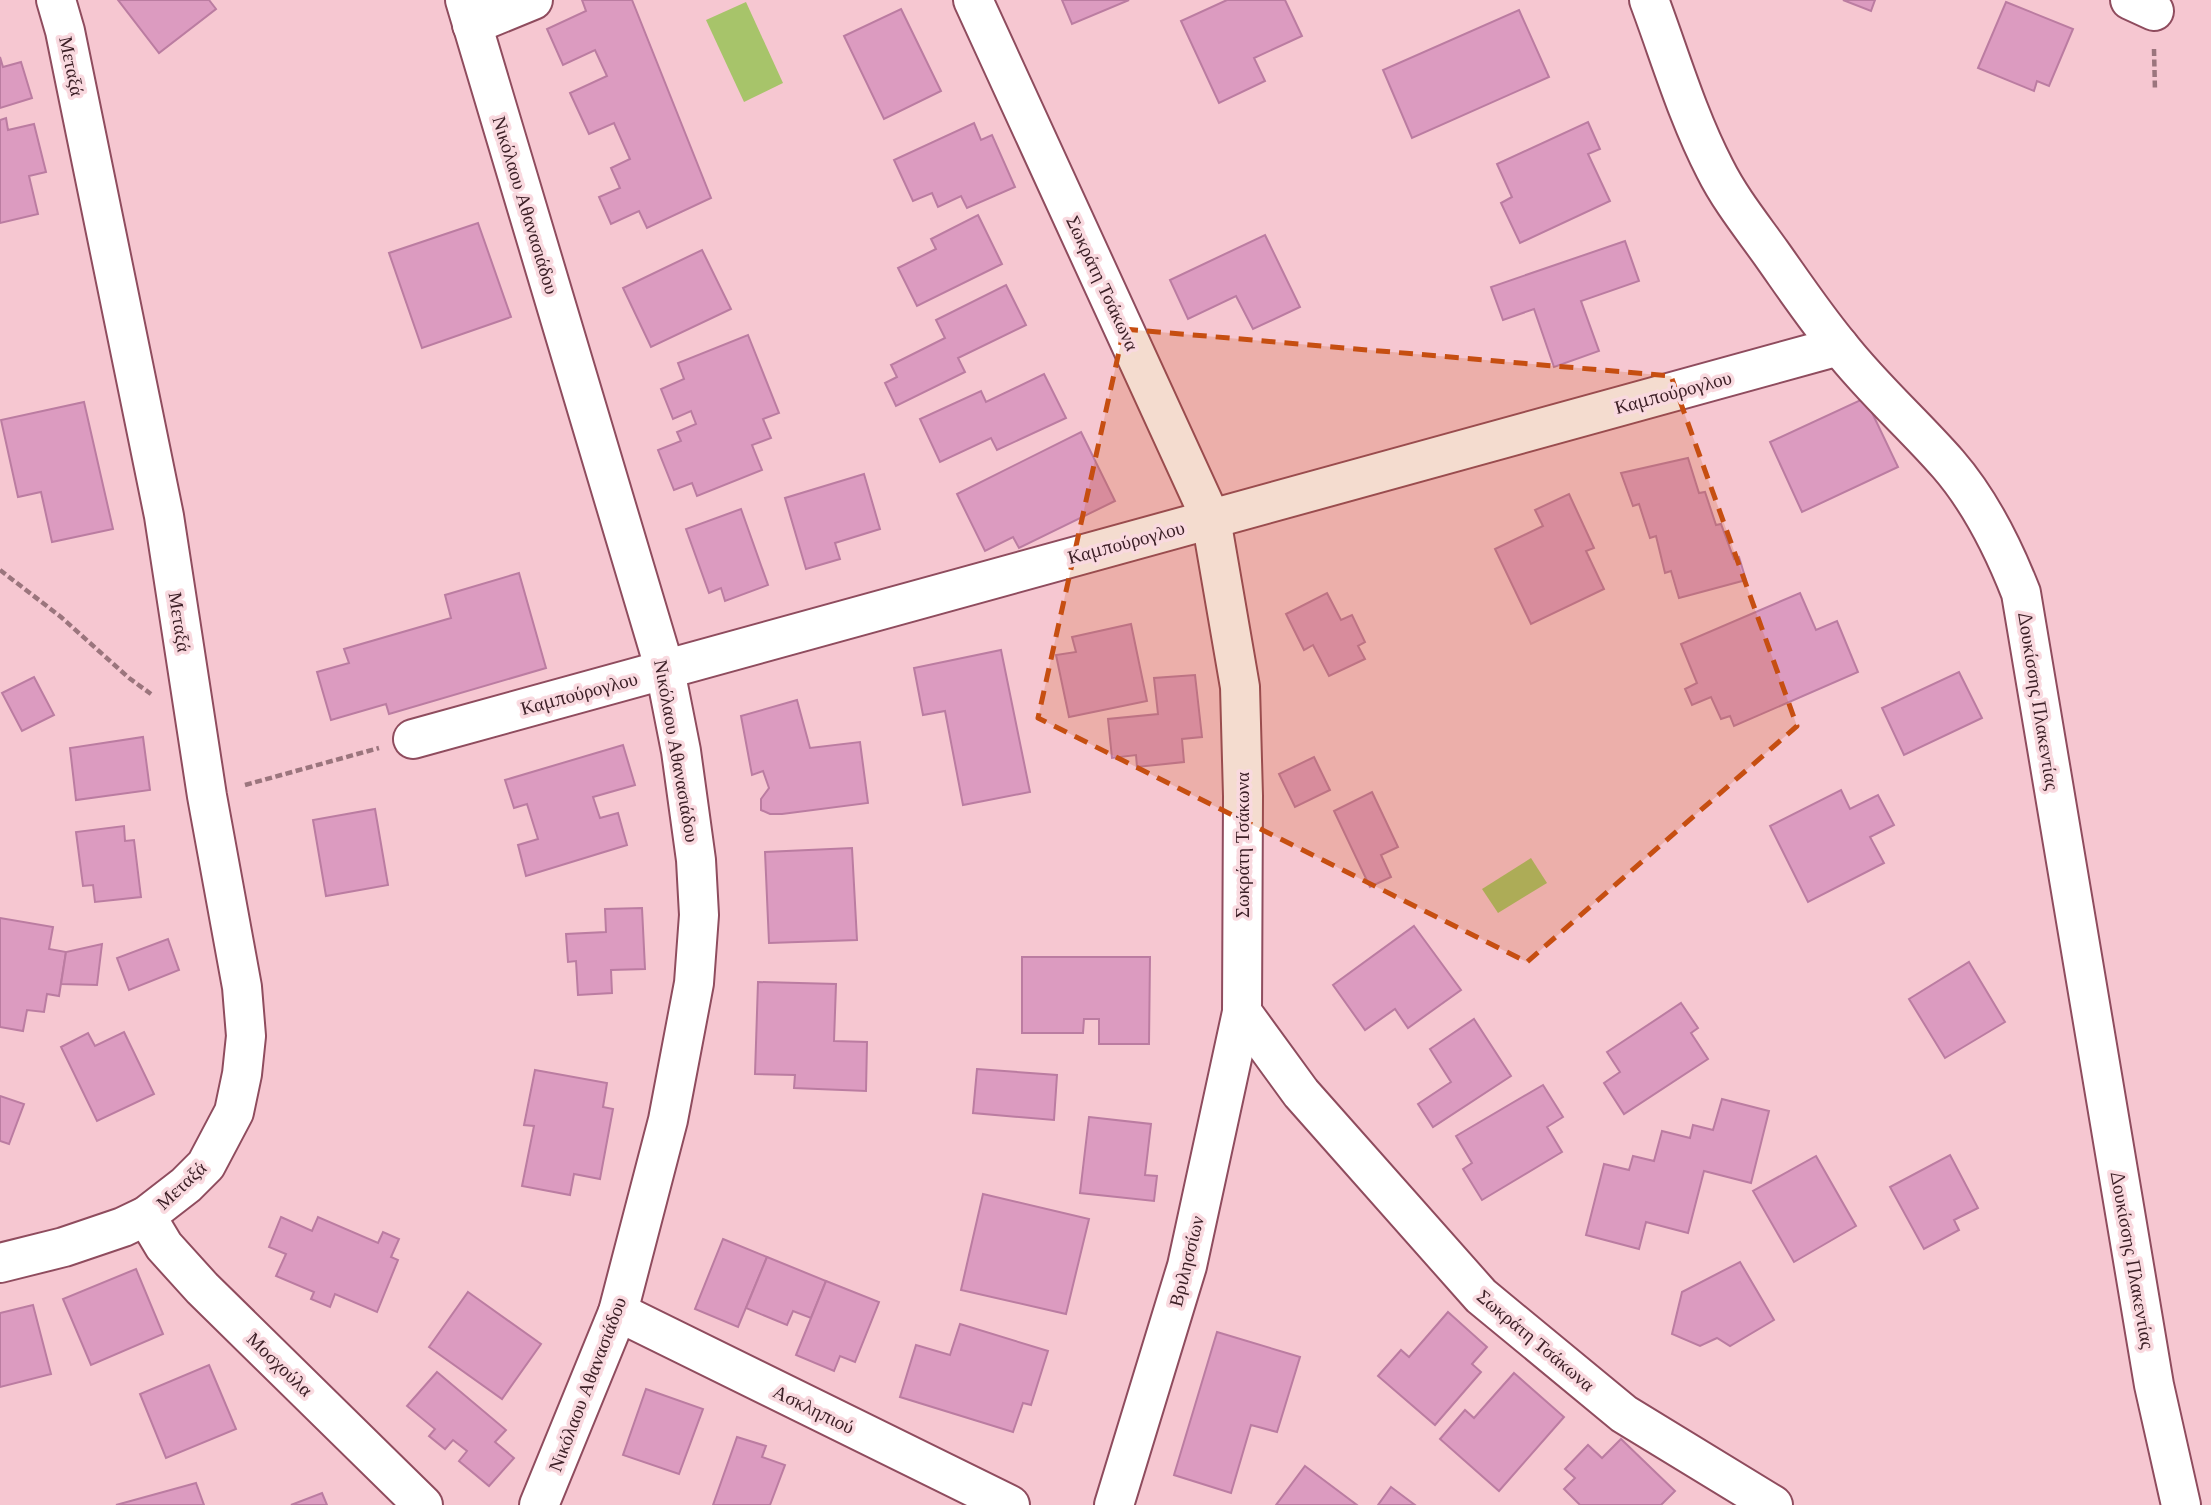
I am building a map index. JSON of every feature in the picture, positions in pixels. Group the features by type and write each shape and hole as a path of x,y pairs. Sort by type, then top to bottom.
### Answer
{"street":[{"name":"Μεταξά","path":"0,1263 64,1247 123,1227 173,1198 206,1165 234,1112 246,1036 242,986 207,796 164,516 65,31 56,0"},
{"path":"468,12 533,0"},
{"name":"Σωκράτη Τσάκωνα","path":"973,0 1211,519 1240,687 1243,796 1242,1012 1301,1093 1481,1296 1624,1414 1773,1505"},
{"name":"Δουκίσσης Πλακεντίας","path":"1649,0 1696,128 1732,198 1839,346 1872,386 1949,464 1970,493 2004,552 2021,593 2154,1385 2181,1505"},
{"name":"Νικόλαου Αθανασιάδου","path":"468,12 666,670 681,751 696,860 699,915 694,983 668,1120 618,1312 539,1505"},
{"name":"Καμπούρογλου","path":"413,739 1839,346"},
{"name":"Βριλησσίων","path":"1114,1505 1187,1266 1242,1012"},
{"name":"Μοσχούλα","path":"146,1216 164,1245 193,1279 423,1505"},
{"name":"Ασκληπιού","path":"618,1312 1010,1505"}],"path":[{"path":"0,570 61,617 129,678 197,728"},
{"path":"207,796 413,739"}],"highlighted area":[{"path":"1124,329 1671,376 1797,726 1527,962 1038,718"}],"shaded area":[{"path":"746,2 783,83 744,102 706,20"},
{"path":"1531,858 1547,883 1498,913 1482,889"}],"building":[{"path":"118,0 209,0 216,9 159,53"},
{"path":"582,0 632,0 711,198 647,228 639,211 611,224 599,197 620,188 611,168 630,159 614,123 589,134 570,93 607,76 595,50 563,65 547,29 586,11"},
{"path":"1062,0 1129,0 1072,24"},
{"path":"1227,0 1285,0 1302,36 1254,58 1265,81 1219,103 1181,21"},
{"path":"1843,0 1875,0 1871,11"},
{"path":"2006,2 2073,29 2049,86 2037,81 2034,91 1978,68"},
{"path":"901,9 941,91 884,119 844,36"},
{"path":"1519,10 1549,77 1412,138 1383,70"},
{"path":"0,57 3,67 21,62 32,98 0,108"},
{"path":"6,118 8,130 34,124 46,172 29,176 38,214 0,223 0,120"},
{"path":"1588,122 1600,149 1588,154 1610,201 1520,243 1501,203 1512,197 1497,164"},
{"path":"974,123 981,140 992,135 1015,187 967,208 961,196 938,207 932,193 913,201 894,160"},
{"path":"978,215 1002,264 917,306 898,268 936,249 931,239"},
{"path":"478,223 511,317 422,348 389,253"},
{"path":"1265,235 1300,307 1253,329 1236,296 1188,319 1170,280"},
{"path":"1625,241 1639,281 1581,301 1599,351 1554,367 1534,309 1503,320 1491,287"},
{"path":"702,250 731,309 651,347 623,288"},
{"path":"1006,285 1026,325 958,358 965,372 896,406 885,383 897,377 891,365 945,338 936,320"},
{"path":"748,335 779,413 763,419 771,438 752,445 762,470 697,496 692,483 674,490 658,450 681,441 677,432 696,424 691,411 673,419 661,389 684,379 678,363"},
{"path":"1044,374 1066,418 997,450 991,438 940,462 920,419 981,391 986,402"},
{"path":"1865,398 1898,467 1802,512 1770,442"},
{"path":"84,402 113,529 52,542 41,492 18,497 1,420"},
{"path":"1081,432 1115,501 1019,548 1013,537 985,551 957,494"},
{"path":"1688,458 1699,493 1705,492 1716,525 1721,524 1734,559 1739,557 1746,580 1679,598 1671,571 1665,573 1656,536 1650,538 1639,504 1633,506 1621,473"},
{"path":"864,474 880,529 835,543 840,559 806,569 785,498"},
{"path":"1569,494 1594,548 1586,551 1604,589 1531,624 1495,549 1543,526 1535,510"},
{"path":"741,509 768,585 725,601 721,588 709,593 686,529"},
{"path":"519,573 546,668 389,714 386,704 331,720 317,672 349,663 344,649 451,618 445,595"},
{"path":"1327,593 1341,620 1352,615 1365,642 1358,646 1365,659 1329,676 1313,645 1304,650 1286,614"},
{"path":"1800,593 1816,630 1837,621 1858,672 1734,726 1730,716 1721,719 1711,697 1692,705 1685,689 1697,683 1681,644"},
{"path":"1131,624 1147,701 1069,717 1056,655 1076,652 1072,637"},
{"path":"1001,650 1030,792 963,805 945,711 923,715 914,668"},
{"path":"1959,672 1982,718 1904,755 1882,708"},
{"path":"1195,675 1202,737 1182,739 1184,762 1137,767 1136,755 1112,758 1108,719 1158,714 1154,678"},
{"path":"34,677 54,715 22,731 2,693"},
{"path":"797,700 810,748 860,742 868,803 782,814 770,814 761,810 761,799 769,788 763,771 752,775 741,716"},
{"path":"143,737 150,790 76,800 70,748"},
{"path":"623,745 635,785 593,797 600,818 618,813 627,845 526,876 518,845 538,839 527,804 514,808 505,780"},
{"path":"1314,757 1330,790 1295,807 1279,774"},
{"path":"1841,790 1850,809 1878,795 1894,825 1870,837 1884,863 1808,902 1770,826"},
{"path":"1372,792 1398,847 1381,855 1391,877 1370,887 1334,811"},
{"path":"375,809 388,885 326,896 313,820"},
{"path":"124,826 125,841 134,840 141,897 95,902 93,885 83,886 76,832"},
{"path":"852,848 857,940 769,943 765,852"},
{"path":"642,908 645,969 611,970 612,993 578,995 576,961 568,962 566,934 606,932 605,909"},
{"path":"0,918 53,927 49,949 66,952 59,996 47,994 44,1012 27,1010 23,1031 0,1027"},
{"path":"1414,926 1461,990 1408,1028 1395,1009 1365,1030 1333,985"},
{"path":"168,939 179,970 129,990 117,958"},
{"path":"102,944 97,985 61,984 66,952"},
{"path":"1022,957 1150,957 1149,1044 1099,1044 1099,1019 1084,1019 1083,1033 1022,1033"},
{"path":"1969,962 2005,1022 1945,1058 1909,999"},
{"path":"758,982 836,984 834,1041 867,1042 866,1091 794,1088 795,1075 755,1074"},
{"path":"1681,1003 1698,1028 1691,1033 1708,1059 1624,1114 1604,1083 1620,1072 1607,1052"},
{"path":"1474,1019 1511,1076 1433,1127 1418,1104 1451,1082 1430,1049"},
{"path":"124,1032 154,1094 97,1121 61,1047 88,1033 95,1046"},
{"path":"977,1069 1057,1075 1054,1120 973,1113"},
{"path":"535,1070 607,1083 603,1107 613,1109 600,1179 574,1174 570,1195 522,1186 534,1126 524,1125"},
{"path":"1543,1085 1563,1117 1547,1127 1562,1152 1482,1200 1463,1169 1472,1163 1456,1136"},
{"path":"0,1096 24,1104 9,1144 0,1141"},
{"path":"1722,1099 1769,1111 1751,1183 1704,1171 1688,1233 1646,1222 1639,1249 1586,1235 1604,1164 1629,1170 1633,1156 1654,1161 1662,1131 1690,1138 1693,1125 1713,1130"},
{"path":"1089,1117 1151,1124 1145,1175 1157,1176 1154,1201 1080,1193"},
{"path":"1950,1155 1978,1208 1954,1220 1959,1230 1924,1249 1890,1187"},
{"path":"1816,1156 1856,1226 1794,1262 1753,1191"},
{"path":"983,1194 1089,1219 1066,1314 961,1290"},
{"path":"281,1217 312,1231 318,1217 378,1243 383,1232 399,1239 391,1257 398,1260 377,1312 335,1294 330,1307 311,1299 314,1292 276,1276 286,1254 269,1247"},
{"path":"723,1239 767,1257 738,1327 695,1309"},
{"path":"767,1257 826,1281 811,1318 793,1311 787,1325 746,1308"},
{"path":"1740,1262 1774,1320 1730,1346 1717,1338 1700,1346 1672,1334 1682,1292"},
{"path":"136,1269 163,1334 91,1365 63,1299"},
{"path":"826,1281 879,1302 855,1362 840,1356 834,1371 796,1355"},
{"path":"468,1292 541,1344 502,1399 429,1347"},
{"path":"33,1305 51,1374 0,1387 0,1313"},
{"path":"1448,1312 1487,1347 1472,1364 1481,1372 1435,1425 1378,1376 1401,1350 1409,1357"},
{"path":"960,1324 1048,1351 1031,1405 1023,1403 1013,1432 900,1397 916,1345 950,1355"},
{"path":"1217,1332 1300,1357 1277,1432 1251,1425 1231,1493 1174,1475"},
{"path":"209,1365 236,1429 166,1458 140,1394"},
{"path":"437,1372 506,1430 495,1442 514,1458 489,1486 459,1461 467,1451 453,1440 445,1449 429,1436 435,1429 407,1406"},
{"path":"1514,1373 1564,1417 1499,1491 1440,1439 1465,1410 1474,1418"},
{"path":"646,1389 703,1409 679,1474 623,1455"},
{"path":"737,1437 766,1446 762,1457 785,1465 770,1505 713,1505"},
{"path":"1621,1439 1675,1491 1661,1505 1580,1505 1564,1489 1575,1478 1565,1469 1588,1445 1602,1458"},
{"path":"1305,1466 1357,1505 1276,1505"},
{"path":"196,1483 204,1505 116,1505"},
{"path":"1391,1487 1415,1505 1378,1505"},
{"path":"322,1493 327,1505 291,1505"}]}
